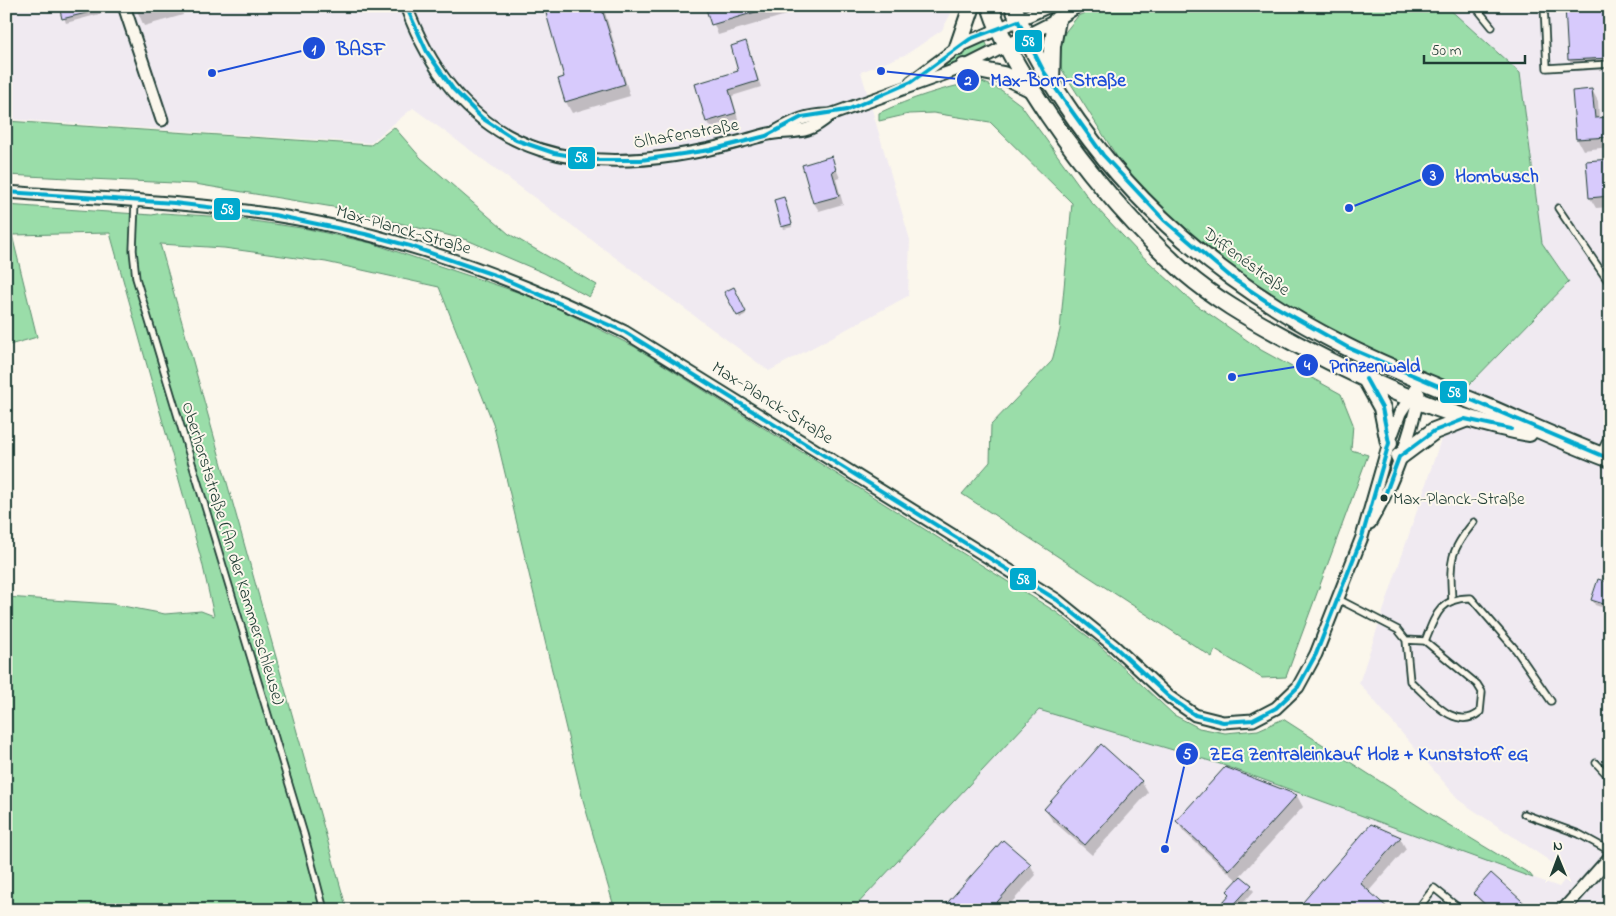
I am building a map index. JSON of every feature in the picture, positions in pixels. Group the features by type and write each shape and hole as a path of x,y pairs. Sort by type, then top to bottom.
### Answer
{"main road":[{"path":"958,47 972,6"},
{"name":"Diffenéstraße","path":"990,6 997,28 1030,88 1070,148 1129,218 1187,274 1235,310 1366,379 1465,418 1499,427 1551,436"},
{"name":"Diffenéstraße","path":"1016,13 1024,36 1051,84 1096,147 1150,209 1207,261 1271,305 1346,346 1551,436 1604,457"},
{"path":"1051,84 1054,13"},
{"path":"964,67 1003,75 1030,88"},
{"path":"1366,379 1382,408 1389,443"},
{"path":"1399,457 1434,431 1465,418"}],"street":[{"path":"124,6 162,120"},
{"name":"Ölhafenstraße","path":"406,6 422,43 457,96 504,134 542,151 589,161 630,162 706,151 773,133 797,120 814,114 830,115 905,86 938,78 1007,46 1024,36 1054,13"},
{"path":"1054,13 1078,6"},
{"name":"Ölhafenstraße","path":"905,86 958,47 997,28 1016,13 1054,13"},
{"name":"Max-Planck-Straße","path":"6,192 231,210 274,215 361,232 434,252 563,302 633,337 1057,600 1114,646 1169,697 1195,715 1223,722 1252,720 1276,708 1298,687 1316,654 1362,537 1389,443 1400,413 1414,399 1422,380"},
{"name":"Max-Planck-Straße","path":"1362,537 1384,498 1414,419 1414,399"},
{"path":"1563,910 1610,857"}],"lane":[{"path":"1475,6 1492,28"},
{"path":"1544,6 1547,68 1610,64"},
{"name":"Oberhorststraße (An der Kammerschleuse)","path":"135,202 133,250 136,278 304,834 324,910"},
{"path":"1558,208 1610,284"},
{"path":"1604,457 1610,433"},
{"path":"1452,601 1451,570 1453,550 1474,522"},
{"path":"1338,598 1398,630 1406,640 1410,681 1452,717 1461,720 1473,718 1480,712 1482,692 1477,684 1426,641 1406,640"},
{"path":"1426,641 1435,616 1445,604 1459,598 1471,598 1516,650 1551,701"},
{"path":"1596,763 1610,778"},
{"path":"1524,814 1579,834 1610,851"},
{"path":"1417,910 1434,888 1461,910"}],"shaded area":[{"path":"6,6 955,6 942,30 907,54 861,72 910,240 908,296 769,371 413,108 370,143 6,119"},
{"path":"1446,6 1610,6 1610,910 852,910 1039,709 1220,764 1559,887 1569,874 1460,801 1359,683 1440,442 1469,385 1569,282 1542,243 1520,73"}],"green space":[{"path":"1099,6 1446,6 1520,73 1542,243 1569,282 1469,385 1451,384 1375,351 1297,311 1246,280 1189,237 1131,179 1061,68 1060,42 1066,31 1078,16"},
{"path":"985,41 989,49 947,68 944,65 976,44"},
{"path":"980,81 1001,90 1021,105 1092,203 1138,252 1195,304 1261,350 1341,394 1353,424 1351,450 1368,455 1286,677 1262,678 1215,650 1212,657 962,494 990,462 991,425 1052,361 1060,330 1072,203 990,122 933,113 909,114 879,121 879,113 928,94"},
{"path":"6,121 371,145 394,127 421,158 509,234 597,285 589,297 544,273 467,240 339,208 195,184 6,175"},
{"path":"6,205 152,215 162,213 225,217 308,229 371,243 541,300 635,347 1056,612 1099,645 1174,715 1199,728 1225,733 1258,730 1283,719 1434,816 1530,874 1533,878 1220,764 1039,710 852,910 615,910 583,800 493,423 439,287 326,262 224,248 160,244 347,910 6,910 6,597 112,604 165,614 201,611 214,616 202,562 110,233 12,235 37,337 6,346"}],"building":[{"path":"59,6 98,6 98,10 62,19"},
{"path":"544,6 601,6 625,84 565,102 558,79 564,77"},
{"path":"705,6 765,6 766,9 711,25"},
{"path":"1565,6 1610,6 1610,58 1568,60"},
{"path":"746,41 758,81 729,90 736,113 706,122 695,84 738,71 731,46"},
{"path":"1592,89 1595,118 1610,117 1610,137 1576,139 1572,91"},
{"path":"832,156 836,170 832,171 839,196 813,203 802,165"},
{"path":"1610,159 1610,196 1589,198 1586,161"},
{"path":"784,197 792,224 781,227 774,200"},
{"path":"734,287 746,312 737,316 724,292"},
{"path":"1598,579 1610,583 1610,606 1591,600"},
{"path":"1101,744 1142,781 1085,845 1044,809"},
{"path":"1225,767 1297,795 1229,870 1176,821"},
{"path":"1371,824 1401,837 1360,883 1390,910 1296,910"},
{"path":"1003,840 1031,864 990,910 941,910"},
{"path":"1491,873 1532,910 1491,910 1473,893"},
{"path":"1241,876 1252,885 1229,910 1216,910 1230,894 1227,891"}],"transit line":[{"name":"58","path":"406,6 427,52 453,89 482,118 516,140 554,153 596,160 641,160 710,150 766,136 802,117 847,110 911,82 970,39 1018,21 1044,72 1103,155 1164,220 1232,278 1269,303 1347,347 1610,459"},
{"name":"58","path":"6,192 174,203 274,215 365,234 410,246 497,276 625,332 1057,600 1114,646 1169,697 1195,715 1223,722 1253,720 1276,708 1298,687 1316,654 1362,537 1389,443 1382,408 1366,379"},
{"name":"58","path":"1384,498 1399,457 1434,431 1465,419 1511,429"}],"place":[{"name":"Max-Born-Straße","path":"881,71"},
{"name":"BASF","path":"212,73"},
{"name":"Hombusch","path":"1349,208"},
{"name":"Prinzenwald","path":"1232,377"},
{"name":"Max-Planck-Straße","path":"1384,498"},
{"name":"ZEG Zentraleinkauf Holz + Kunststoff eG","path":"1165,849"}]}
